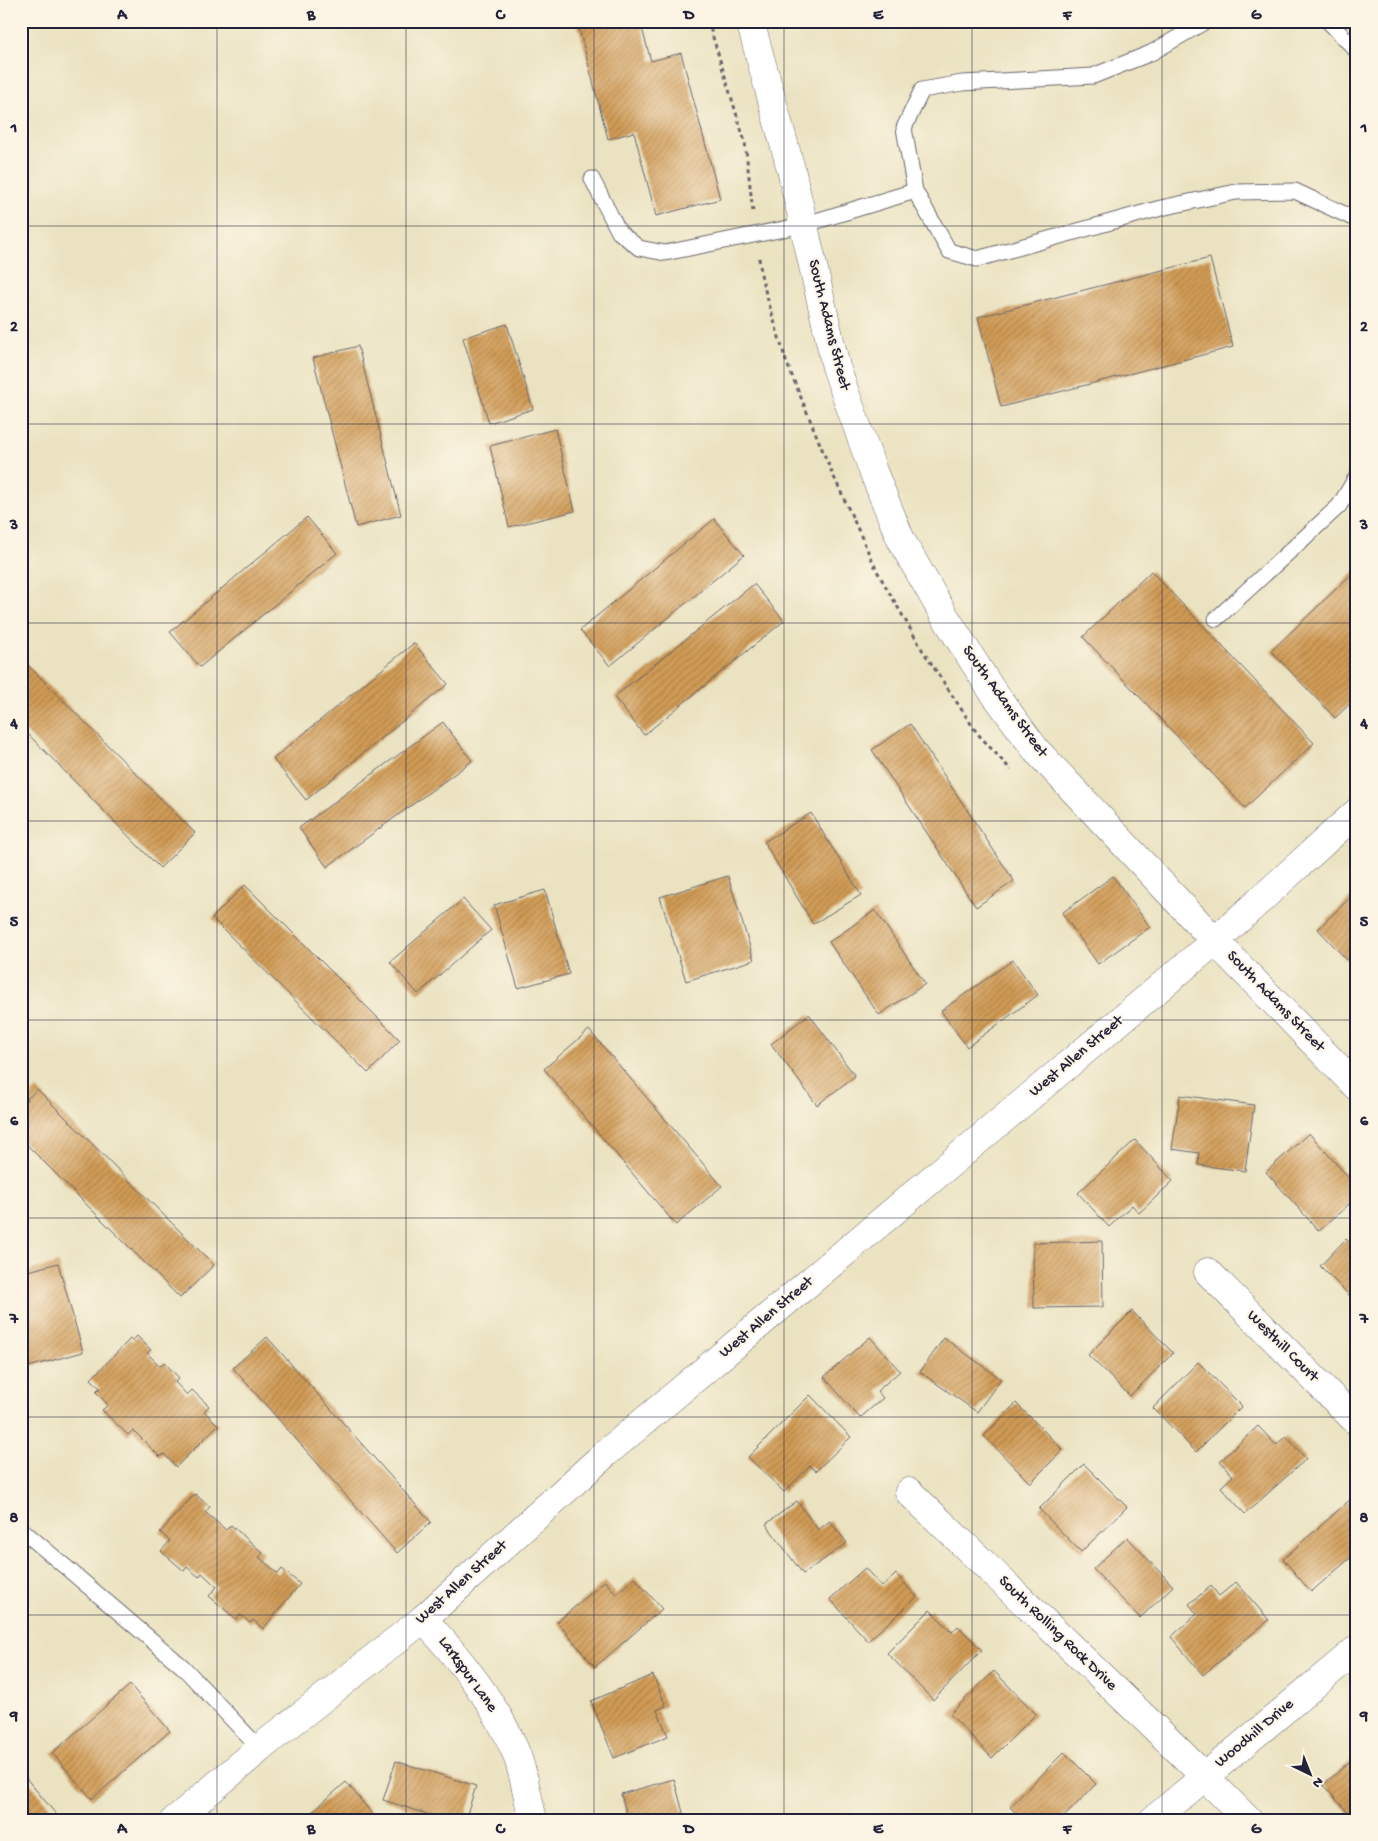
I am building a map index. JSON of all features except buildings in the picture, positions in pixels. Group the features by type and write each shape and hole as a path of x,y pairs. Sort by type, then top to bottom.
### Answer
{"street":[{"name":"South Adams Street","path":"750,21 788,160 836,367 873,471 901,540 944,615 991,689 1036,750 1215,941 1357,1088"},
{"name":"West Allen Street","path":"175,1820 260,1749 423,1619 612,1448 1215,941 1357,812"},
{"name":"Westhill Court","path":"1208,1272 1357,1422"},
{"name":"South Rolling Rock Drive","path":"909,1492 1248,1820"},
{"name":"Larkspur Lane","path":"423,1619 458,1657 491,1704 517,1754 533,1820"},
{"name":"Woodhill Drive","path":"1153,1820 1357,1649"}],"lane":[{"path":"1206,21 1151,53 1093,76 962,83 922,90 904,128 915,191 949,251 977,260 1161,208 1236,192 1295,191 1357,220"},
{"path":"1328,21 1357,51"},
{"path":"592,179 619,232 638,248 665,253 803,225 915,191"},
{"path":"1216,619 1339,506 1357,476"},
{"path":"21,1529 183,1667 260,1749"}]}
